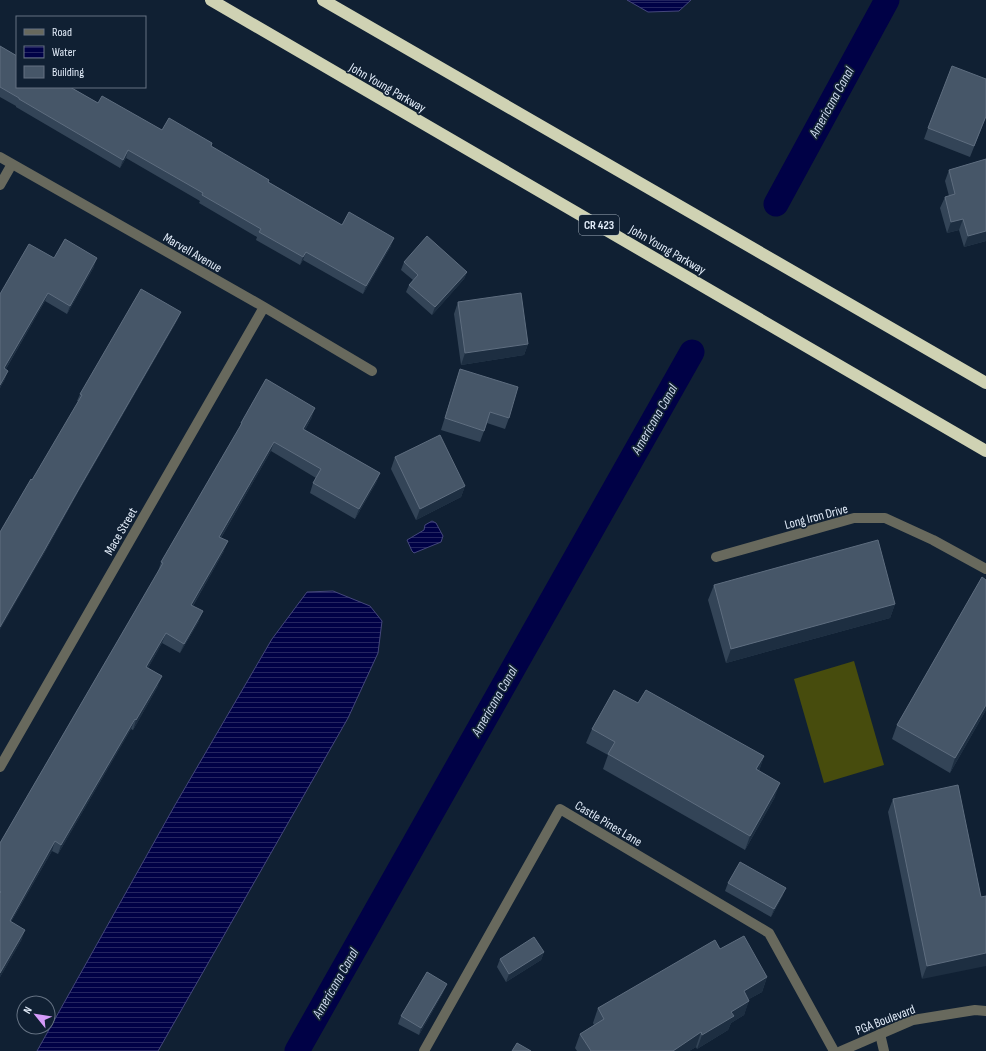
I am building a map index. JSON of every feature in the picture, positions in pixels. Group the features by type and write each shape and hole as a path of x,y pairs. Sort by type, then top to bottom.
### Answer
{"highway":[{"name":"John Young Parkway","path":"211,0 986,451"},
{"path":"324,0 986,384"}],"street":[{"name":"Marvell Avenue","path":"0,157 264,307 372,371"},
{"path":"0,185 12,164"},
{"name":"Mace Street","path":"0,767 264,307"},
{"name":"Long Iron Drive","path":"716,557 854,518 885,518 933,540 986,570"},
{"name":"Castle Pines Lane","path":"424,1051 560,809 769,933 834,1051"},
{"name":"PGA Boulevard","path":"841,1051 913,1020 975,1010 986,1011"},
{"path":"880,1034 884,1051"}],"green space":[{"path":"854,661 884,765 824,783 794,679"}],"water":[{"path":"627,0 691,0 679,11 648,12"},
{"path":"432,521 436,523 443,536 441,542 414,553 407,540 424,530 425,525"},
{"path":"333,591 370,606 382,621 378,653 348,718 158,1051 37,1051 46,1035 56,1035 56,1017 175,805 272,639 307,592"}],"building":[{"path":"0,46 16,55 16,88 72,88 98,103 102,96 162,130 169,118 212,143 211,146 269,180 268,182 342,225 349,212 394,238 366,286 306,252 303,257 259,232 261,229 202,195 203,193 128,150 123,160 0,87"},
{"path":"952,66 986,79 986,116 974,146 928,128"},
{"path":"986,159 986,231 968,236 963,219 951,222 945,197 955,194 949,170"},
{"path":"427,236 467,272 435,307 409,285 418,275 404,262"},
{"path":"65,239 97,258 70,306 48,293 4,368 8,371 0,385 0,294 29,244 54,258"},
{"path":"141,289 181,312 0,627 0,532 82,395 80,394"},
{"path":"521,293 528,344 465,353 458,302"},
{"path":"460,369 518,387 509,418 490,412 484,431 445,418"},
{"path":"266,379 315,408 303,429 380,473 359,509 313,483 321,469 274,442 219,537 228,541 191,605 203,611 184,644 166,633 146,667 162,676 61,845 55,841 10,921 25,930 0,973 0,843 163,563 161,562"},
{"path":"440,435 465,486 420,509 395,457"},
{"path":"878,540 895,604 731,649 714,585"},
{"path":"982,577 986,580 986,705 955,758 897,725"},
{"path":"614,690 638,703 646,690 764,756 756,769 780,783 750,836 608,754 615,742 592,729"},
{"path":"958,785 981,897 986,896 986,953 927,966 893,799"},
{"path":"740,862 786,888 774,909 728,883"},
{"path":"744,936 767,977 744,991 749,1001 731,1012 734,1016 702,1035 701,1032 673,1051 591,1051 580,1034 604,1019 598,1008 715,940 720,949"},
{"path":"534,937 544,952 509,974 500,959"},
{"path":"427,972 447,984 421,1028 401,1016"},
{"path":"517,1043 531,1051 512,1051"}],"waterway":[{"name":"Americana Canal","path":"776,204 887,0"},
{"name":"Americana Canal","path":"297,1051 692,352"}]}
